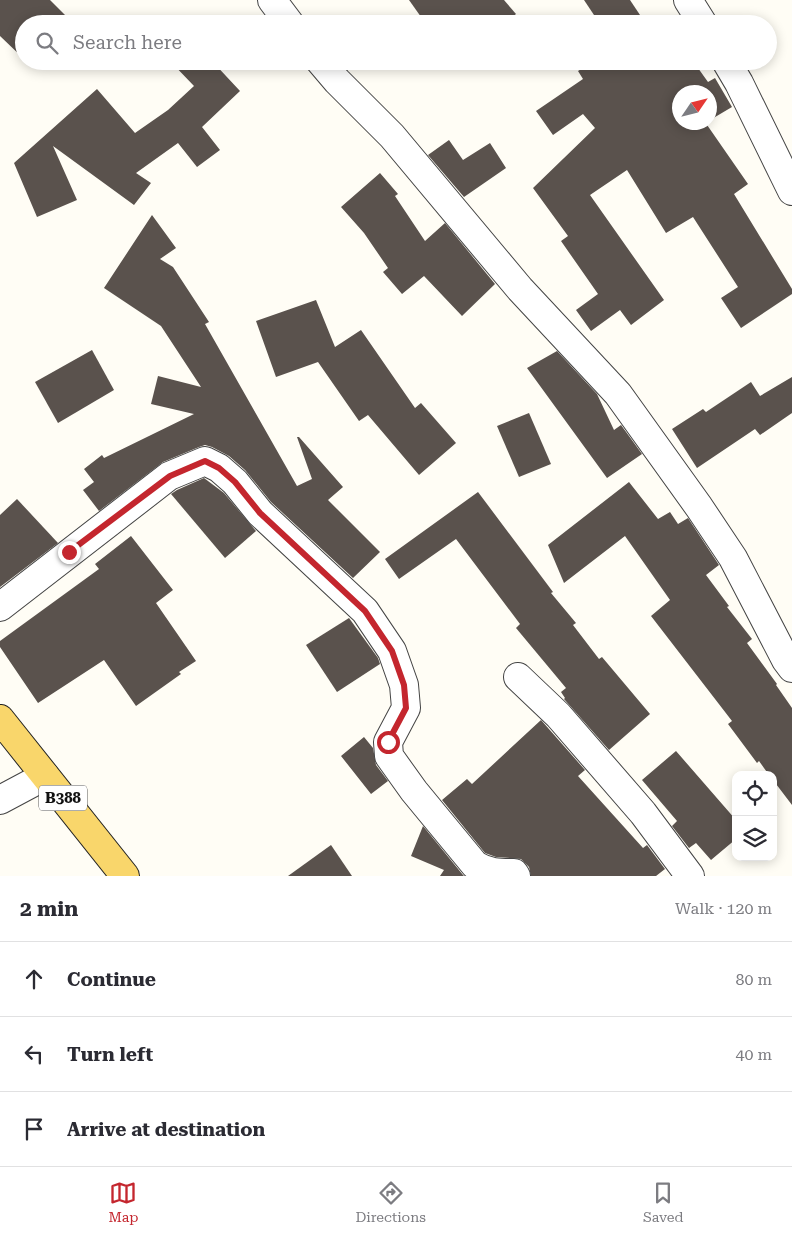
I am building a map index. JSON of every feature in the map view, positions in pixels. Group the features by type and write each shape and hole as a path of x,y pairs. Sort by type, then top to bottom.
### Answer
{"main road":[{"name":"B388","path":"0,719 125,876"}],"street":[{"path":"272,0 283,15"},
{"path":"688,0 697,15"},
{"path":"328,70 392,136 520,289 618,394 699,506 733,558 757,607 792,668"},
{"path":"731,70 792,191"},
{"path":"0,607 170,476 205,461 219,468 235,482 260,513 365,611 392,651 404,685 406,708 388,742 389,756 414,791 475,865 494,874 514,873 516,876"},
{"path":"518,677 558,716 637,805 690,876"},
{"path":"0,800 45,776"}],"building":[{"path":"0,0 50,0 65,15 15,15 15,50 0,36"},
{"path":"409,0 504,0 516,14 515,15 420,15"},
{"path":"584,0 630,0 640,15 594,15"},
{"path":"179,70 220,70 240,91 202,127 220,150 197,167 178,143 136,173 151,183 134,205 53,146 77,200 37,217 14,163 97,89 135,133 168,110 194,86"},
{"path":"580,70 699,70 708,82 715,78 732,107 717,116 717,85 672,85 672,130 711,130 748,184 734,194 792,289 792,294 741,328 721,298 738,287 693,217 666,233 627,170 590,195 664,300 631,325 620,310 591,331 576,310 598,294 561,241 568,236 533,188 595,128 583,114 553,135 536,111 583,79 578,71"},
{"path":"449,140 463,160 490,143 506,168 464,197 428,155"},
{"path":"380,173 398,194 395,196 425,241 445,223 495,284 462,316 424,276 402,294 383,272 388,268 364,233 341,207"},
{"path":"152,215 176,248 160,259 173,267 209,322 205,324 297,486 312,479 297,437 299,437 343,487 328,500 380,552 353,578 271,502 245,470 229,456 212,447 205,445 163,462 99,511 83,490 94,482 84,469 102,455 104,458 194,414 151,404 158,376 201,387 161,326 104,288"},
{"path":"316,300 335,347 361,330 415,408 421,403 456,443 419,475 368,415 359,421 318,362 276,377 256,321"},
{"path":"92,350 114,390 58,423 35,382"},
{"path":"557,351 597,394 614,430 621,425 642,454 607,478 527,368"},
{"path":"792,377 792,413 760,435 755,429 697,468 672,429 703,409 706,412 751,382 760,396"},
{"path":"529,413 551,464 519,477 497,426"},
{"path":"204,478 224,493 256,531 225,558 171,494"},
{"path":"629,482 658,519 670,512 678,524 688,518 719,565 706,575 729,606 727,607 752,639 747,643 792,708 792,805 777,785 777,771 766,771 759,761 757,763 728,724 732,721 651,616 670,600 625,536 564,583 548,545"},
{"path":"478,492 553,592 551,593 576,623 573,625 599,659 602,657 650,714 609,750 564,699 561,692 566,688 516,628 520,624 456,539 399,579 385,559"},
{"path":"17,499 58,543 0,587 0,515"},
{"path":"131,536 173,590 156,603 196,661 136,706 104,660 38,703 0,647 0,641 99,569 95,564"},
{"path":"349,618 378,658 380,664 337,692 306,645"},
{"path":"541,720 585,770 578,776 643,848 647,845 665,869 656,876 531,876 529,867 521,859 496,857 485,853 442,800 467,779 472,784"},
{"path":"364,737 373,748 376,765 388,781 371,794 341,756"},
{"path":"676,751 732,815 732,842 711,860 696,843 689,848 672,826 677,821 642,780"},
{"path":"423,826 464,876 440,876 444,870 411,856"},
{"path":"331,845 352,876 288,876"}],"route":[{"path":"69,552 170,476 205,461 219,468 235,482 260,513 365,611 392,651 404,685 406,708 388,742"}]}
